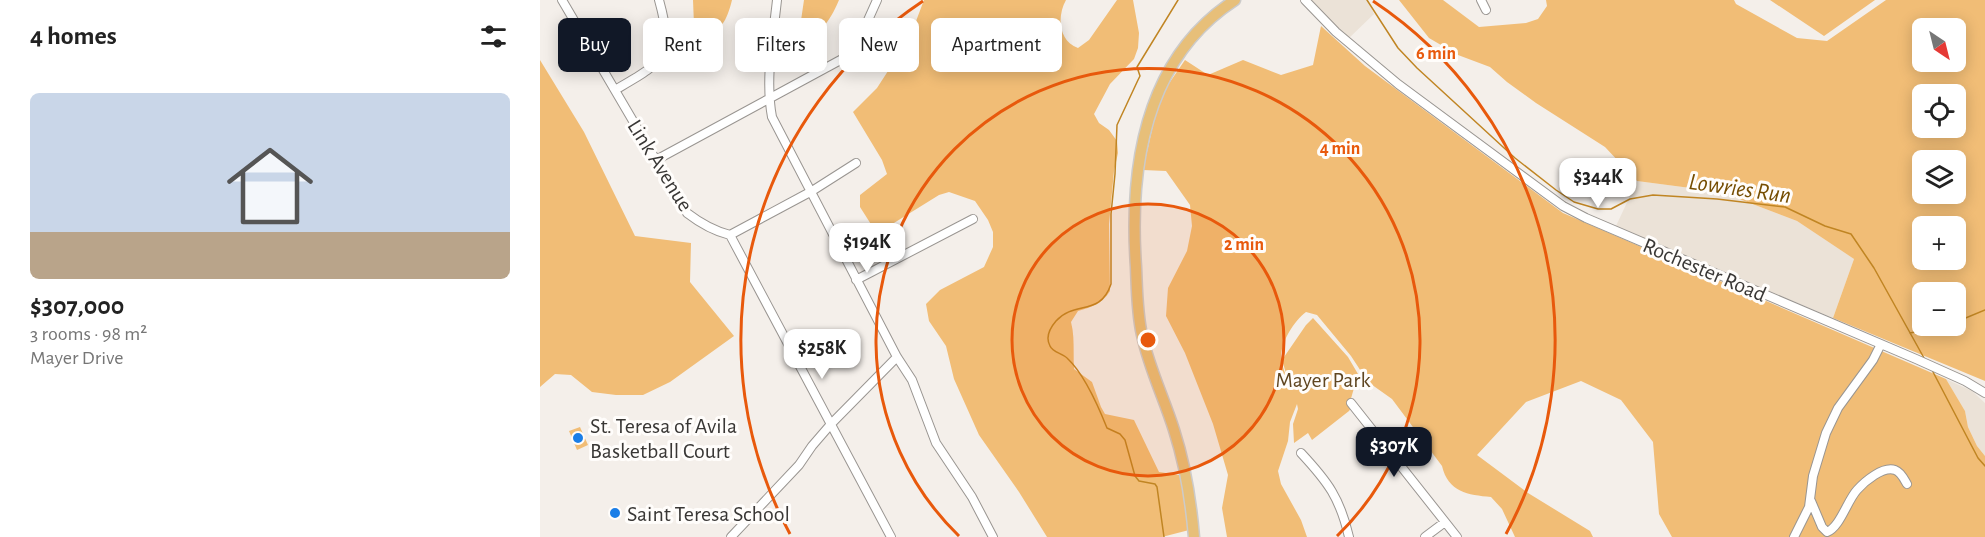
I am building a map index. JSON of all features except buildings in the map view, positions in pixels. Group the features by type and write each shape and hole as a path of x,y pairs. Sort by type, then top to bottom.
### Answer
{"main road":[{"path":"1194,537 1189,495 1177,437 1151,366 1140,327 1135,253 1135,183 1151,108 1162,80 1179,54 1203,26 1235,0"}],"street":[{"name":"Link Avenue","path":"562,0 687,213 710,227 730,235"},
{"path":"615,90 652,69 664,52 666,33 659,0"},
{"path":"777,0 769,100 772,117 812,190 856,280 897,357 912,380 936,443 972,497 993,537"},
{"path":"656,160 846,57 856,47 877,0"},
{"name":"Rochester Road","path":"1305,0 1336,33 1398,84 1563,206 1586,218 1940,369 1985,393"},
{"path":"1481,0 1486,10"},
{"path":"856,162 812,190 730,235 891,537"},
{"path":"856,280 973,219"},
{"path":"1794,537 1806,516 1811,500 1816,462 1832,420 1873,360 1881,344"},
{"path":"731,537 799,465 831,424 897,357"},
{"path":"1351,403 1457,537"},
{"path":"1301,453 1333,491 1343,512 1349,537"},
{"path":"1811,500 1822,527 1827,532 1833,530 1857,489 1878,473 1895,470 1902,475 1907,484"},
{"path":"1425,537 1445,522"}],"shaded area":[{"path":"1309,0 1368,0 1374,14 1348,39"},
{"path":"1637,181 1721,192 1797,221 1854,259 1833,318 1616,226"},
{"path":"1946,379 1972,391 1985,403 1985,456 1977,446 1968,427 1965,411"}],"green space":[{"path":"693,0 732,0 723,23 723,18 694,18"},
{"path":"804,0 839,0 827,22 827,18 801,18"},
{"path":"924,0 1066,0 1061,18 931,18 931,72 1062,72 1062,30 1066,40 1078,48 1089,40 1117,0 1133,0 1139,33 1138,48 1134,59 1110,84 1094,114 1099,123 1109,130 1117,141 1118,153 1109,224 1110,291 1096,304 1078,311 1071,322 1074,369 1092,382 1105,414 1134,420 1159,472 1186,476 1193,529 1162,537 1047,537 979,435 954,379 946,346 929,321 926,304 940,290 984,267 993,247 993,232 988,220 975,201 949,192 939,195 881,231 874,229 860,207 860,195 887,174 882,160 853,112 877,88 887,72 919,72 919,18 917,18"},
{"path":"1399,0 1443,0 1479,27 1526,23 1538,19 1547,6 1546,0 1734,0 1736,4 1797,38 1827,41 1886,0 1985,0 1985,381 1833,318 1854,259 1797,221 1721,192 1637,181 1605,147 1536,103 1490,67 1458,55 1429,38"},
{"path":"1770,0 1875,0 1824,36"},
{"name":"Mayer Park","path":"1321,26 1365,66 1563,213 1946,379 1965,411 1968,427 1977,446 1985,456 1985,537 1672,537 1659,514 1653,442 1621,400 1581,381 1526,402 1477,455 1528,493 1590,531 1593,537 1515,537 1502,509 1491,497 1467,493 1449,482 1442,466 1392,399 1368,382 1351,356 1317,315 1306,312 1285,339 1281,353 1283,368 1289,383 1282,360 1313,318 1348,357 1358,374 1350,402 1353,405 1349,411 1312,440 1308,433 1294,443 1293,424 1298,409 1297,404 1290,422 1288,441 1278,471 1281,484 1301,520 1307,537 1227,537 1222,508 1228,475 1213,424 1185,353 1166,316 1168,288 1187,251 1192,226 1190,205 1166,171 1143,170 1159,98 1185,60 1208,75 1243,60 1281,75 1313,65"},
{"path":"540,60 584,132 635,236 691,243 690,282 734,336 670,382 643,395 592,392 571,375 555,374 540,387"},
{"name":"St. Teresa of Avila Basketball Court","path":"580,427 588,445 577,450 569,431"}],"waterway":[{"path":"1164,537 1157,487 1155,484 1139,481 1135,476 1125,440 1120,434 1107,428 1080,373 1066,357 1051,348 1048,336 1056,321 1063,315 1094,305 1106,294 1111,284 1111,214 1117,125 1140,76 1137,67 1178,0"},
{"name":"Lowries Run","path":"1367,0 1398,48 1417,68 1515,158 1574,202 1598,209 1611,209 1630,199 1653,195 1717,199 1785,207 1825,226 1851,234 1874,268 1924,358"},
{"path":"1966,318 1985,310"},
{"name":"Lowries Run","path":"1932,370 1978,458 1985,466"}],"place":[{"name":"St. Teresa of Avila Basketball Court","path":"578,438"},
{"name":"Saint Teresa School","path":"615,513"}]}
